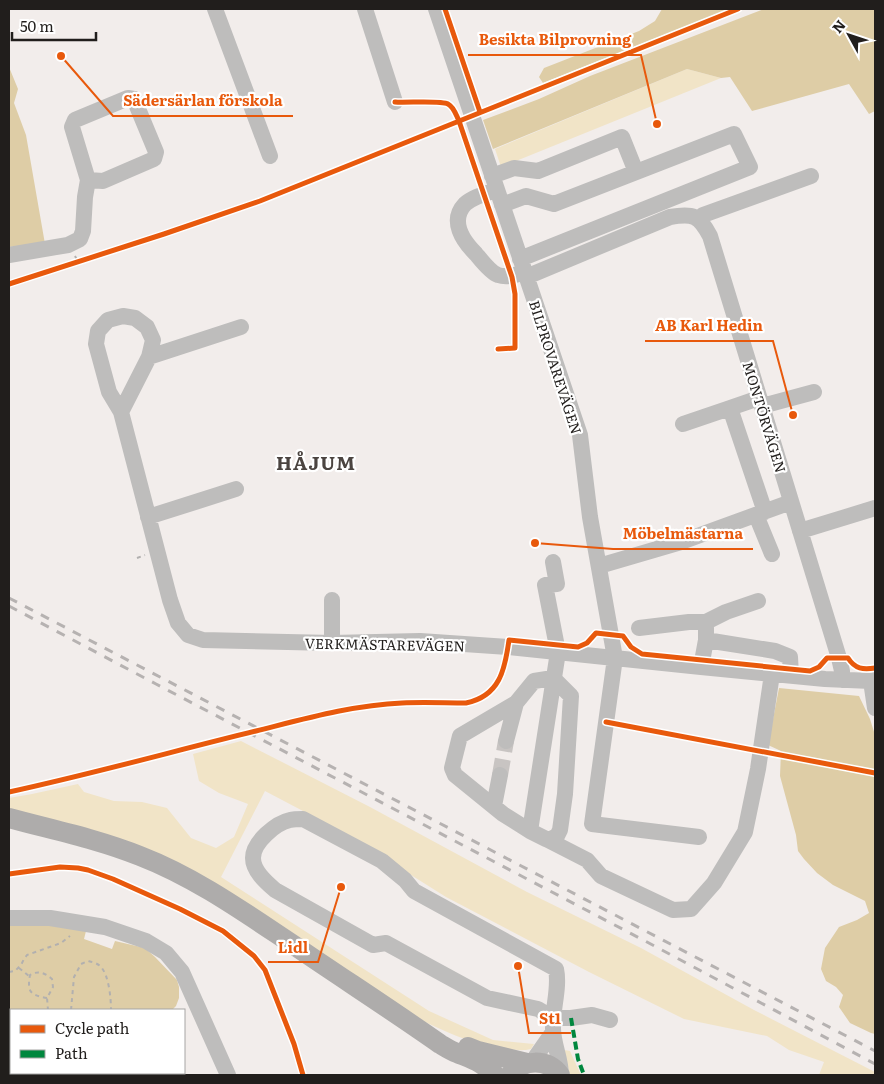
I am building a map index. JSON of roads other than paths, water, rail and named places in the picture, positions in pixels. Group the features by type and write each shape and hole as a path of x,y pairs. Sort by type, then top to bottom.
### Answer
{"main road":[{"path":"9,818 141,856 176,872 209,890 440,1044 480,1062 495,1075"},
{"path":"9,828 66,833"},
{"path":"421,1030 478,1051 530,1063 543,1063 553,1068 560,1075"},
{"path":"510,1075 516,1069 530,1063"}],"street":[{"path":"215,9 270,156"},
{"path":"365,9 395,102"},
{"name":"BILPROVAREVÄGEN","path":"436,9 580,435 590,517 615,658 592,824 699,837"},
{"path":"9,255 68,245 80,239 83,231 88,180 72,127 75,120 128,98 134,100 156,152 154,159 102,181 88,180"},
{"path":"502,205 526,196 554,204 734,134 750,167 512,276 498,275 482,262 458,231 457,216 465,204 478,196 493,178 514,168 538,171 622,137 636,172"},
{"path":"526,196 538,171"},
{"path":"524,269 670,217 684,214 695,217 698,220 703,214 811,176"},
{"name":"MONTÖRVÄGEN","path":"698,220 704,224 710,236 839,658 842,680"},
{"name":"VERKMÄSTAREVÄGEN","path":"121,412 149,357 152,340 147,327 135,318 123,316 108,320 98,331 96,344 109,392 121,412 170,600 178,623 188,635 203,640 332,643 420,641 530,648 791,676 842,680 873,680"},
{"path":"149,357 241,328"},
{"path":"683,424 730,408 814,392"},
{"path":"730,408 772,554"},
{"path":"148,517 236,489"},
{"path":"599,566 681,542 791,502"},
{"path":"800,531 875,508"},
{"path":"530,831 558,652 545,585 557,584 553,562"},
{"path":"332,600 332,643"},
{"path":"639,628 689,622 706,622 726,612 758,601"},
{"path":"701,667 706,640 706,622"},
{"path":"706,640 775,651 790,657 791,676"},
{"path":"553,678 534,681 516,703 460,736 452,768 455,775 494,806 530,831 588,860 601,876 673,910 691,909 714,884 745,832 758,769 772,674"},
{"path":"546,839 557,836 560,830 565,794 571,696 553,678"},
{"path":"873,680 875,708"},
{"path":"506,741 516,703"},
{"path":"494,806 500,775"},
{"path":"553,1025 538,1009 487,998 386,943 373,945 275,890 263,880 256,867 253,858 256,847 263,837 274,828 289,820 302,818 382,861 405,880 414,891 556,969 558,977 553,1025 561,1065 560,1075"},
{"path":"9,918 50,918 105,927 146,942 166,953 182,972 228,1075"},
{"path":"530,1063 553,1025 570,1018 592,1015 610,1020"}],"tunnel":[{"path":"500,775 506,741"}],"railway":[{"path":"9,598 875,1051"},
{"path":"9,606 875,1064"}],"place":[{"name":"Sädersärlan förskola","path":"61,56"},
{"name":"Besikta Bilprovning","path":"657,124"},
{"name":"AB Karl Hedin","path":"793,415"},
{"name":"Möbelmästarna","path":"535,543"},
{"name":"Lidl","path":"341,887"},
{"name":"St1","path":"518,966"}],"district":[{"name":"HÅJUM","path":"316,462"}]}
